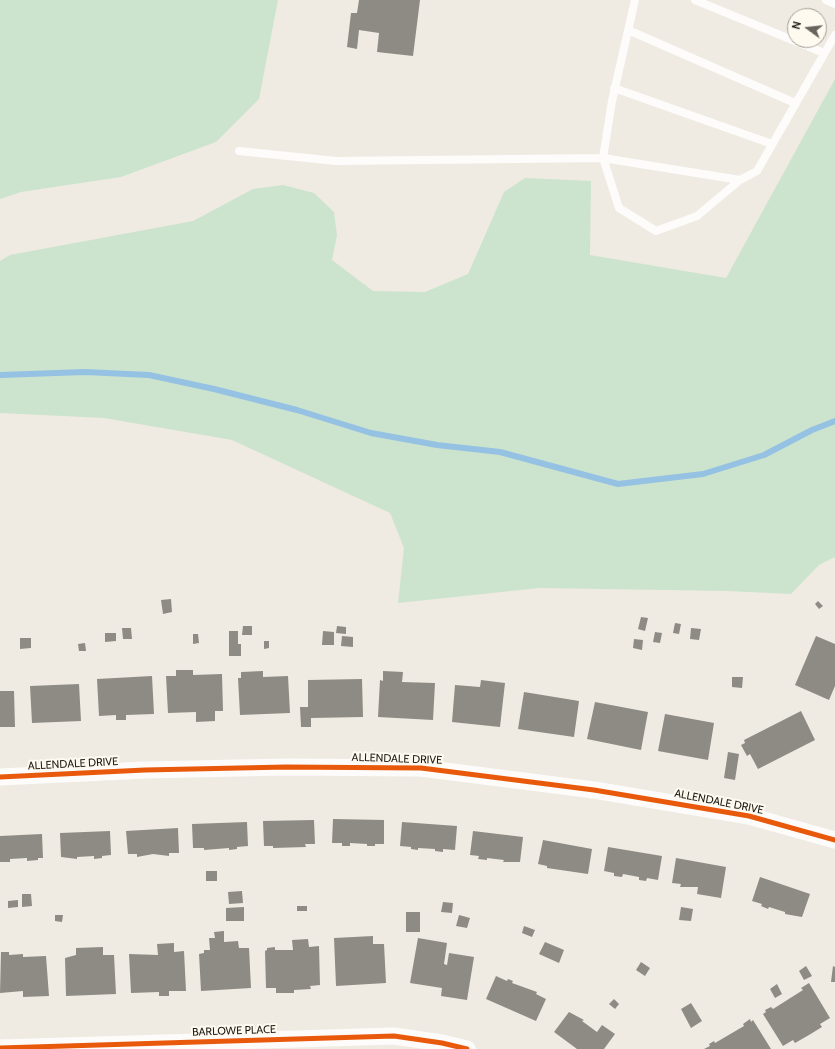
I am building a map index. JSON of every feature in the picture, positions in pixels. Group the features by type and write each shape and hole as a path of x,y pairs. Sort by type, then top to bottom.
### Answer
{"street":[{"name":"ALLENDALE DRIVE","path":"0,777 153,770 421,768 594,790 749,816 833,835"},
{"name":"BARLOWE PLACE","path":"0,1048 394,1036 442,1043 467,1049"}],"lane":[{"path":"635,0 614,88 603,158 620,208 656,231 697,216 740,180 757,171 835,35"},
{"path":"696,0 824,53"},
{"path":"826,0 835,4"},
{"path":"628,30 795,103"},
{"path":"614,88 772,144"},
{"path":"239,151 336,161 603,158 740,180"}],"green space":[{"path":"0,0 278,0 259,99 216,142 121,177 21,192 0,199"},
{"path":"835,79 835,557 819,565 791,594 727,591 539,588 398,603 404,548 390,513 232,440 104,418 0,413 0,261 10,255 193,221 253,189 283,185 314,193 334,212 337,235 332,260 373,291 425,292 468,274 504,192 525,178 591,181 590,255 726,278"}],"building":[{"path":"359,0 420,0 413,56 377,52 379,33 359,30 357,49 347,47 351,13 357,13"},
{"path":"171,599 172,612 163,614 161,600"},
{"path":"818,601 823,606 819,609 815,604"},
{"path":"641,617 648,618 645,631 638,629"},
{"path":"675,623 681,624 679,634 673,633"},
{"path":"243,626 252,626 252,635 242,635"},
{"path":"337,626 346,627 346,634 336,633"},
{"path":"122,628 131,628 132,639 123,639"},
{"path":"691,628 701,629 699,640 690,639"},
{"path":"229,631 238,631 238,644 241,644 241,656 229,656"},
{"path":"323,631 334,632 334,645 322,645"},
{"path":"655,632 662,633 660,643 653,642"},
{"path":"105,633 116,633 116,641 105,642"},
{"path":"193,634 198,634 199,643 193,644"},
{"path":"342,636 353,637 353,647 341,646"},
{"path":"816,636 835,644 835,686 829,700 795,685"},
{"path":"20,638 31,638 31,648 20,649"},
{"path":"634,639 643,640 642,650 633,648"},
{"path":"264,641 269,641 269,648 264,649"},
{"path":"85,643 86,651 79,651 78,644"},
{"path":"176,670 193,670 193,675 222,674 223,711 215,711 215,721 196,722 196,712 168,713 166,676 176,676"},
{"path":"263,671 263,677 288,676 290,713 240,715 238,678 241,678 241,672"},
{"path":"383,671 403,672 402,682 435,683 433,720 378,717 380,680 383,681"},
{"path":"152,676 154,714 126,715 126,720 116,720 116,715 99,716 97,679"},
{"path":"732,677 743,677 742,688 732,687"},
{"path":"362,679 363,717 311,718 311,727 301,727 300,707 308,707 308,680"},
{"path":"481,680 505,683 500,727 452,722 455,685 480,687"},
{"path":"79,684 81,721 32,723 30,686"},
{"path":"0,691 14,691 15,727 0,727"},
{"path":"524,692 579,701 574,737 518,729"},
{"path":"595,702 648,712 641,750 587,739"},
{"path":"801,711 815,740 758,769 750,754 747,756 741,745 745,743 744,740"},
{"path":"665,714 714,723 708,760 658,751"},
{"path":"728,752 739,754 735,780 724,778"},
{"path":"333,819 384,820 384,844 367,846 367,844 350,843 350,846 342,846 342,843 332,843"},
{"path":"314,820 315,844 305,844 306,847 273,848 273,846 264,846 263,821"},
{"path":"247,822 248,846 237,847 237,849 229,850 229,848 204,850 204,848 193,848 192,824"},
{"path":"402,822 457,826 455,850 443,849 443,852 435,851 435,849 418,848 418,850 411,849 411,847 400,846"},
{"path":"178,828 179,853 169,853 169,856 153,854 137,857 137,854 128,854 126,831"},
{"path":"110,831 111,855 94,859 94,856 77,857 77,859 61,857 60,833"},
{"path":"473,831 523,837 520,862 503,862 504,860 487,858 487,860 478,859 479,856 470,855"},
{"path":"42,834 43,858 27,861 27,858 10,859 10,862 0,862 0,836"},
{"path":"543,840 592,849 588,874 547,868 547,866 538,864"},
{"path":"608,847 662,856 658,880 647,878 646,881 639,880 639,877 623,874 622,877 614,876 614,873 604,871"},
{"path":"676,858 726,867 721,898 697,894 698,887 680,887 681,884 672,883"},
{"path":"206,871 217,871 217,881 206,881"},
{"path":"760,877 810,894 802,917 785,914 785,912 769,907 768,909 761,906 762,904 752,901"},
{"path":"242,891 243,903 229,904 228,892"},
{"path":"22,894 31,894 32,906 22,907"},
{"path":"18,900 18,907 8,908 8,901"},
{"path":"443,902 453,903 452,913 441,912"},
{"path":"297,906 307,906 307,911 297,911"},
{"path":"244,907 244,921 226,921 226,908"},
{"path":"681,907 693,909 691,921 679,920"},
{"path":"406,912 420,912 420,932 406,932"},
{"path":"55,915 63,915 62,922 55,921"},
{"path":"459,915 470,918 467,928 456,926"},
{"path":"524,926 535,930 532,937 522,933"},
{"path":"224,931 224,942 238,941 239,948 249,948 251,988 201,991 199,954 204,953 204,950 210,950 209,938 215,938 214,932"},
{"path":"373,936 373,944 384,944 386,983 336,986 334,938"},
{"path":"418,938 447,943 444,964 447,965 449,953 474,957 467,1000 441,996 442,988 410,983"},
{"path":"308,939 309,947 319,946 320,985 310,986 311,989 294,990 294,993 276,993 276,988 266,988 265,951 267,948 275,947 275,950 293,950 292,940"},
{"path":"545,942 564,950 559,963 539,954"},
{"path":"174,943 174,952 184,951 186,991 169,991 169,996 159,996 159,992 131,993 129,954 158,955 157,944"},
{"path":"103,947 103,955 114,955 116,994 66,996 65,958 76,955 76,948"},
{"path":"1,952 9,952 9,955 23,954 23,957 46,956 49,996 23,997 23,991 0,993"},
{"path":"641,962 650,968 645,976 636,970"},
{"path":"806,966 812,976 804,980 799,971"},
{"path":"833,966 835,967 835,982 831,982"},
{"path":"496,976 507,981 508,979 513,981 512,983 537,992 536,994 546,999 536,1021 486,999"},
{"path":"809,983 830,1018 820,1024 822,1027 809,1035 795,1043 793,1040 783,1046 763,1014 766,1012 765,1010 771,1007 773,1009 803,990 801,988"},
{"path":"777,984 782,994 775,998 770,989"},
{"path":"614,999 619,1004 615,1009 609,1004"},
{"path":"691,1003 702,1021 691,1028 681,1009"},
{"path":"569,1012 584,1020 582,1021 597,1032 602,1025 615,1034 604,1049 577,1049 554,1032"},
{"path":"750,1019 751,1022 753,1020 771,1049 704,1049 710,1046 709,1044 714,1041 715,1043 744,1026 743,1024"}],"waterway":[{"path":"0,375 85,372 149,375 214,389 297,410 371,433 437,445 500,452 618,484 703,474 764,455 812,430 835,421"}],"cycle path":[{"path":"0,777 145,770 286,767 421,768 594,790 749,816 835,840"},
{"path":"0,1048 394,1036 442,1043 467,1049"}]}
